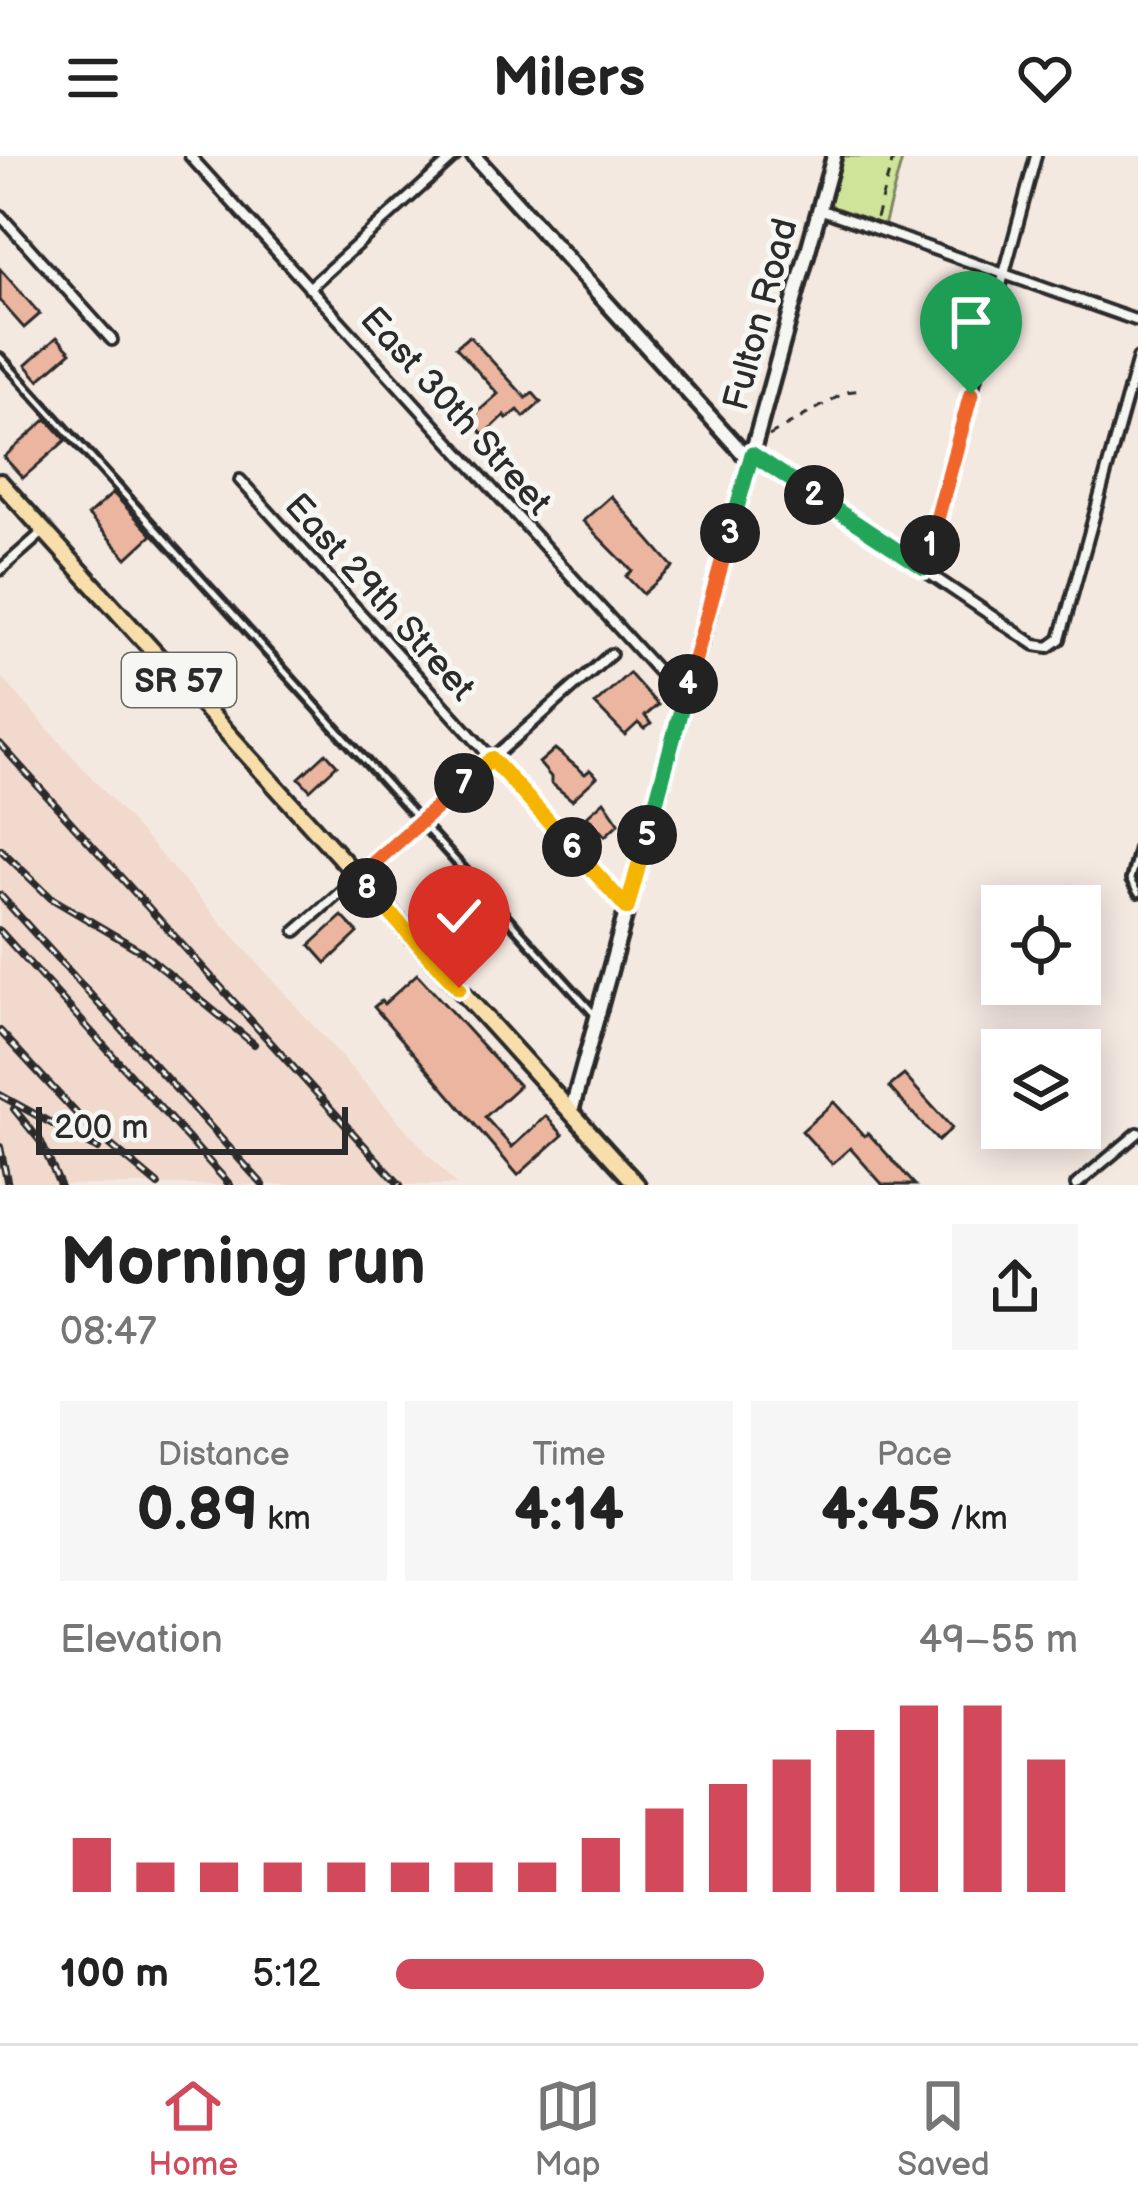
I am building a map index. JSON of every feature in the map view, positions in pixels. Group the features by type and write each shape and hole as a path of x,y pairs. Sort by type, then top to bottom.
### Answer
{"main road":[{"name":"SR 57","path":"0,482 637,1185"}],"street":[{"name":"East 30th Street","path":"190,156 684,700"},
{"path":"309,288 455,156"},
{"path":"474,156 751,457 1035,645 1049,647 1060,639 1138,358"},
{"name":"Fulton Road","path":"571,1112 834,156"},
{"path":"924,568 1036,156"},
{"path":"819,208 1138,321"},
{"path":"0,215 112,340"},
{"name":"East 29th Street","path":"240,481 627,908"},
{"path":"0,570 44,531"},
{"path":"296,931 611,654"},
{"path":"1076,1185 1138,1132"}],"lane":[{"path":"0,357 597,1017"},
{"path":"1138,848 1130,880 1138,893"}],"path":[{"path":"873,228 894,156"},
{"path":"767,437 851,390 862,390"}],"shaded area":[{"path":"0,675 456,1185 0,1185"}],"green space":[{"path":"838,156 903,156 884,226 837,210 828,201"}],"building":[{"path":"0,269 40,314 24,328 0,301"},
{"path":"469,336 526,398 533,393 541,402 524,417 518,410 507,419 505,415 484,435 470,419 498,394 456,347"},
{"path":"57,337 71,352 39,380 26,365"},
{"path":"47,419 66,440 23,478 4,457"},
{"path":"113,493 152,535 127,558 88,515"},
{"path":"611,496 673,567 643,594 626,576 632,571 583,521"},
{"path":"629,673 658,705 645,716 651,724 644,729 638,723 625,735 595,704"},
{"path":"555,749 585,774 590,770 597,777 572,800 551,783 539,763"},
{"path":"326,753 337,765 310,790 299,778"},
{"path":"604,801 619,823 605,836 587,816"},
{"path":"342,916 358,933 326,963 310,945"},
{"path":"417,974 519,1086 485,1117 512,1147 546,1116 563,1135 518,1175 374,1007 381,1001 384,1004"},
{"path":"904,1075 952,1128 938,1141 889,1087"},
{"path":"834,1102 915,1185 883,1185 850,1148 832,1164 802,1131"}],"railway":[{"path":"0,744 400,1185"},
{"path":"0,849 51,898 141,951 254,1044"},
{"path":"0,895 263,1185"},
{"path":"0,931 230,1185"},
{"path":"0,1031 88,1126 158,1185"},
{"path":"0,1095 98,1149"},
{"path":"14,1109 41,1142 60,1185"},
{"path":"0,1147 8,1185"}],"route":[{"path":"459,988 358,877 492,759 627,908 752,454 924,568 971,394"}]}
